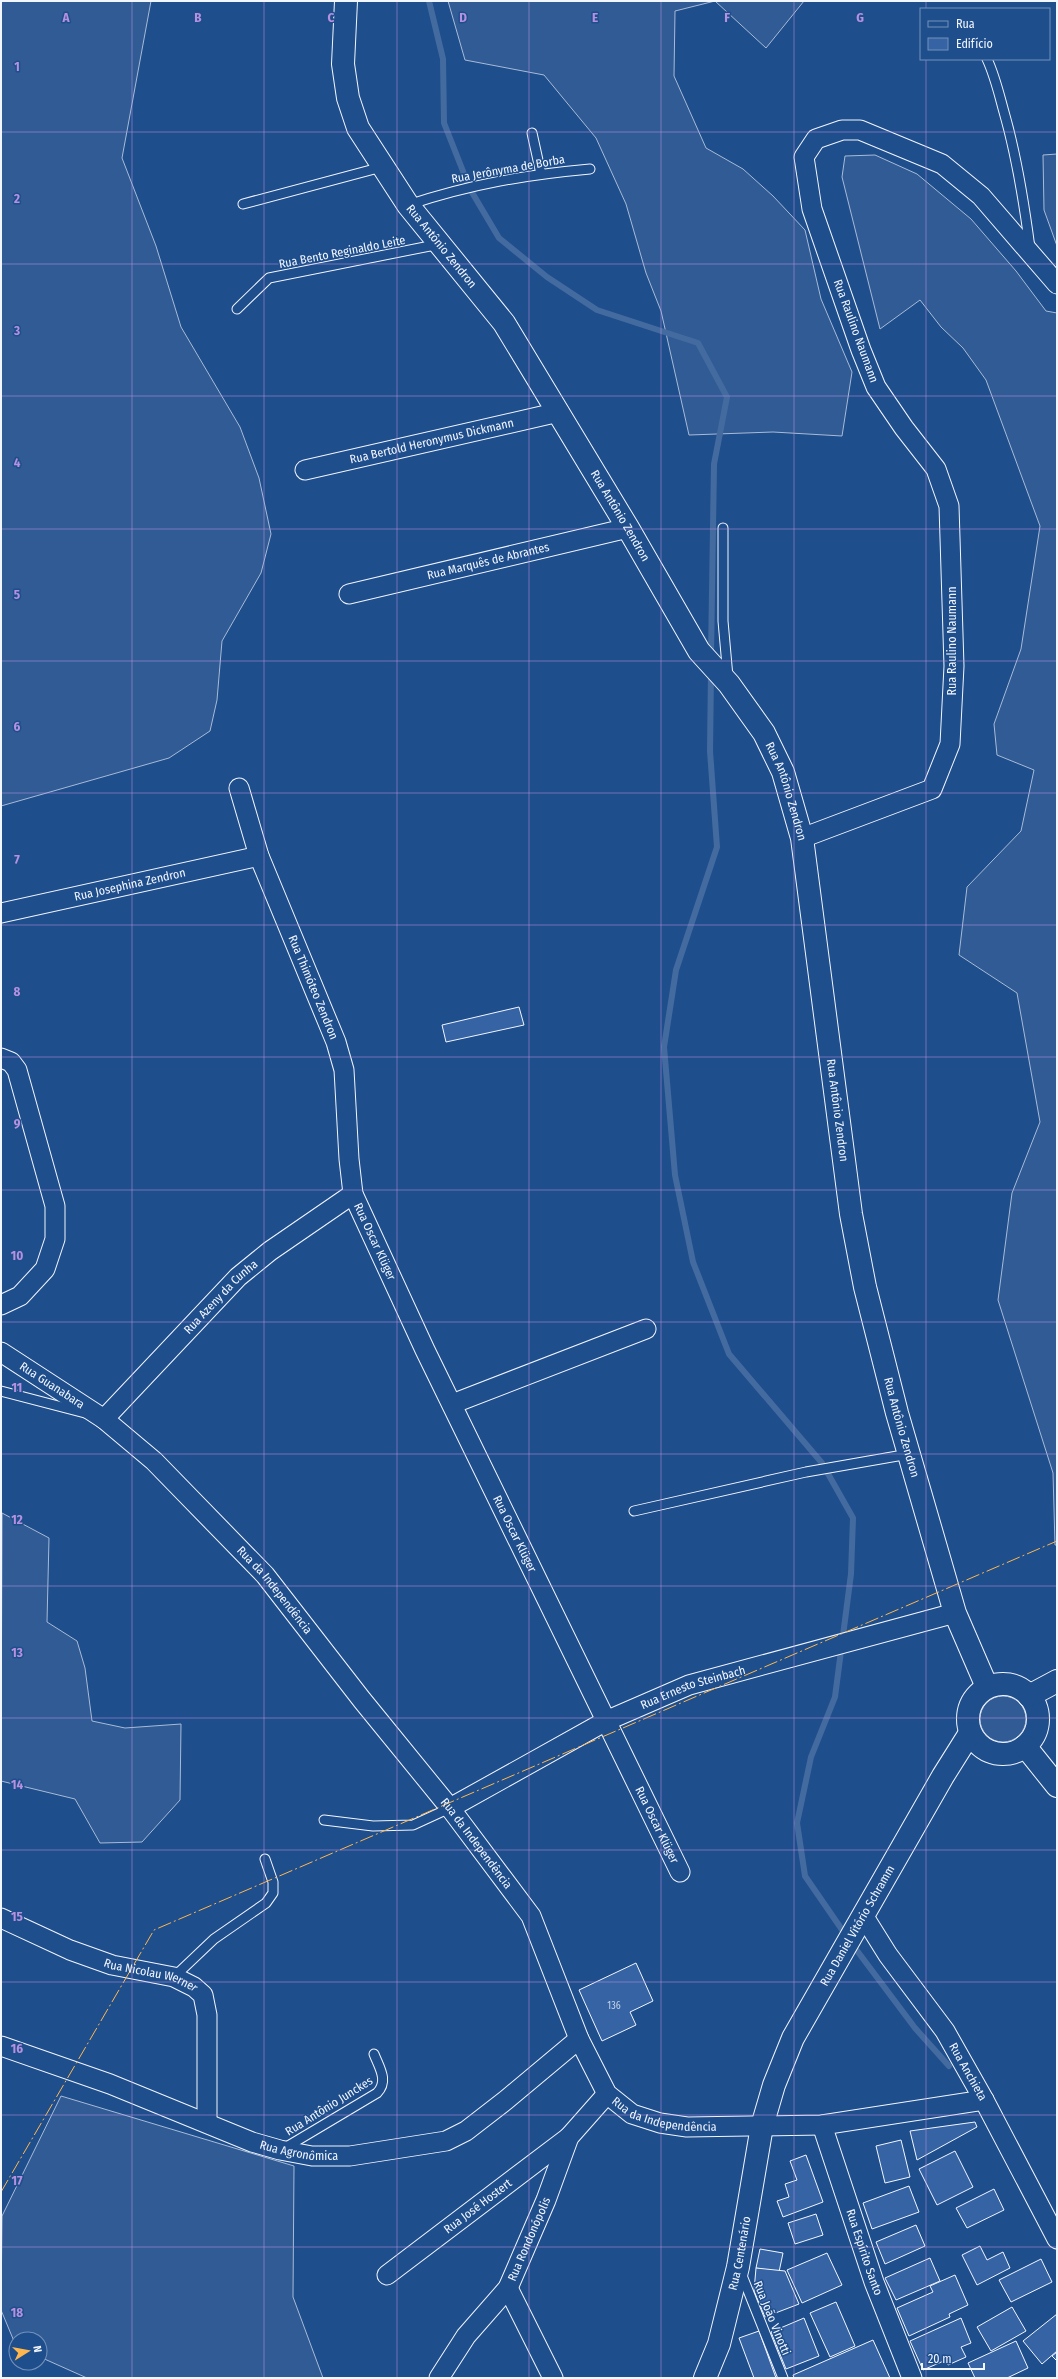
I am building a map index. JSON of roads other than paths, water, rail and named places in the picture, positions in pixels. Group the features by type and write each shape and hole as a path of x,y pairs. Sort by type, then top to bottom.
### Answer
{"street":[{"name":"Rua Antônio Zendron","path":"346,1 343,64 348,98 358,128 408,205 504,323 716,671 764,733 783,772 802,838 851,1214 865,1287 909,1454 955,1613 987,1687"},
{"name":"Rua Raulino Naumann","path":"802,838 932,789 950,744 954,666 949,506 936,469 904,428 876,387 812,209 804,157 816,139 842,130 860,130 935,160 981,196 1057,284"},
{"name":"Rua Bertold Heronymus Dickmann","path":"305,470 559,412"},
{"name":"Rua Marquês de Abrantes","path":"349,594 628,528"},
{"name":"Rua Thimóteo Zendron","path":"239,788 259,856 336,1042 344,1070 349,1159 353,1194"},
{"name":"Rua Josephina Zendron","path":"1,913 259,856"},
{"path":"1,1058 11,1062 18,1070 55,1206 55,1239 45,1269 20,1296 1,1305"},
{"name":"Rua Oscar Klüger","path":"353,1194 452,1404 680,1872"},
{"name":"Rua Azeny da Cunha","path":"104,1419 238,1277 270,1251 353,1194"},
{"path":"452,1404 646,1330"},
{"name":"Rua Guanabara","path":"1,1352 104,1419"},
{"name":"Rua da Independência","path":"104,1419 154,1461 265,1575 362,1700 450,1808 531,1916 578,2039 607,2094 632,2114 660,2123 687,2127 822,2124 984,2100"},
{"name":"Rua Ernesto Steinbach","path":"450,1808 606,1721 689,1685 823,1647 955,1613"},
{"path":"1029,1696 1057,1681"},
{"path":"998,1684 1010,1684 1021,1688 1029,1696 1036,1708 1038,1722 1034,1736 1025,1746 1014,1753 1001,1754 988,1751 977,1744 970,1733 967,1720 969,1707 976,1695 987,1687 998,1684"},
{"name":"Rua Daniel Vitório Schramm","path":"762,2126 774,2085 793,2038 943,1776 970,1733"},
{"path":"1025,1746 1057,1786"},
{"name":"Rua Nicolau Werner","path":"1,1918 70,1950 112,1965 174,1977 194,1987 203,1995 206,2015 207,2122"},
{"name":"Rua Anchieta","path":"860,1921 888,1955 945,2031 984,2100 1057,2239"},
{"name":"Rua Agronômica","path":"1,2046 110,2084 207,2122 252,2142 280,2150 312,2156 350,2156 446,2141 466,2131 506,2100 578,2039"},
{"name":"Rua Rondonópolis","path":"439,2378 466,2336 508,2288 546,2200 569,2137 607,2094"},
{"name":"Rua Espírito Santo","path":"822,2124 874,2282 912,2378"},
{"name":"Rua Centenário","path":"705,2378 719,2344 738,2267 762,2126"},
{"name":"Rua José Hostert","path":"386,2275 569,2137"},
{"path":"508,2288 553,2378"}],"lane":[{"path":"988,60 994,72 1007,123 1022,191 1031,253"},
{"path":"532,133 541,174"},
{"path":"242,204 383,167"},
{"name":"Rua Jerônyma de Borba","path":"408,205 472,185 541,174 590,169"},
{"name":"Rua Bento Reginaldo Leite","path":"237,309 269,278 440,244"},
{"path":"716,671 723,620 723,528"},
{"name":"Rua da Independência","path":"1,1390 104,1419"},
{"path":"634,1511 806,1472 909,1454"},
{"path":"324,1820 373,1826 413,1825 450,1808"},
{"path":"174,1977 214,1939 266,1903 273,1892 273,1882 265,1859"},
{"name":"Rua Antônio Junckes","path":"280,2150 377,2093 383,2087 384,2079 374,2054"},
{"name":"Rua João Vinotti","path":"738,2267 783,2378"}],"waterway":[{"path":"429,1 443,59 444,123 470,189 499,238 547,277 597,310 698,343 727,397 714,464 711,655"},
{"path":"711,672 710,751 717,847 676,970 664,1047 675,1175 693,1262 729,1354 822,1463 853,1518 851,1574 835,1697 811,1757 797,1823 805,1876 847,1937"},
{"path":"852,1944 915,2028 949,2066"}]}
